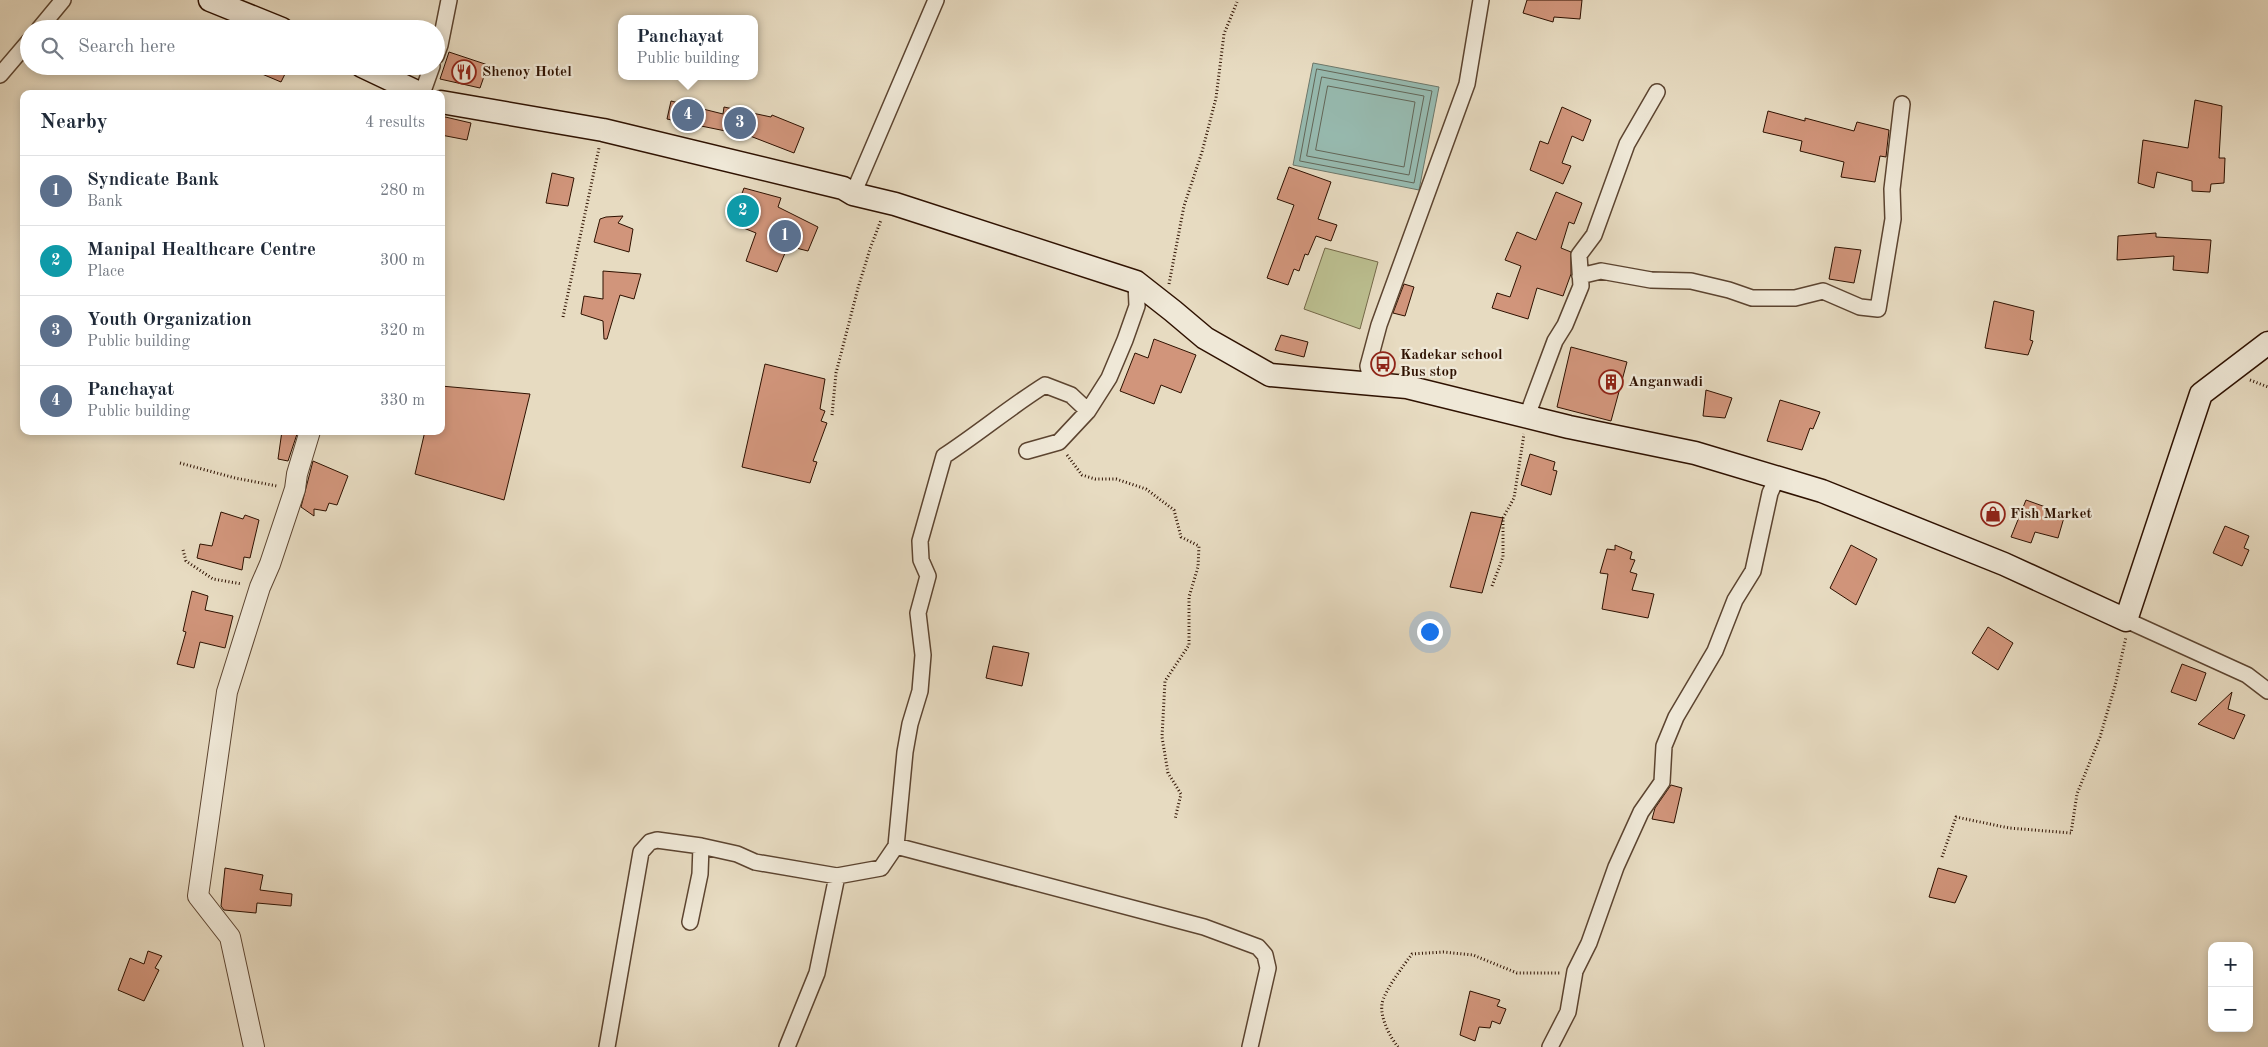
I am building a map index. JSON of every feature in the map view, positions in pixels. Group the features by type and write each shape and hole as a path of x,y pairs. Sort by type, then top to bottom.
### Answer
{"main road":[{"path":"210,0 260,20"},
{"path":"381,75 413,90"},
{"path":"445,103 603,130 843,188 853,194 894,204 1136,282 1173,310 1205,338 1270,374 1407,387 1695,454 1822,491 1948,541 2128,621 2201,394 2268,343"}],"street":[{"path":"46,20 63,0"},
{"path":"445,20 449,0"},
{"path":"853,194 936,0"},
{"path":"1372,384 1368,366 1379,325 1466,84 1481,0"},
{"path":"0,75 20,51"},
{"path":"423,90 428,75"},
{"path":"1527,416 1555,342 1575,304 1581,286 1579,255 1594,235 1627,144 1657,92"},
{"path":"1580,276 1601,271 1651,280 1692,280 1752,298 1795,298 1824,291 1860,307 1878,309 1893,219 1892,190 1902,104"},
{"path":"1027,451 1059,442 1088,411 1109,378 1125,340 1137,306 1136,282"},
{"path":"607,1047 641,852 650,842 657,840 702,846 737,854 755,862 837,876 881,868 896,846 905,752 910,724 920,691 923,654 918,613 928,576 920,560 920,541 944,456 979,433 1013,404 1045,385 1071,395 1088,411"},
{"path":"254,1047 230,937 198,896 228,692 260,588 295,490 297,474 309,435"},
{"path":"1550,1047 1568,1012 1575,971 1589,943 1616,867 1641,812 1662,782 1664,746 1676,717 1714,651 1735,600 1753,571 1770,493 1777,478"},
{"path":"2128,621 2247,675 2268,691"},
{"path":"690,922 700,874 702,846"},
{"path":"896,846 1204,928 1258,947 1265,955 1268,968 1250,1047"},
{"path":"788,1047 817,974 837,876"}],"path":[{"path":"1168,287 1184,206 1202,152 1216,98 1224,34 1237,2"},
{"path":"563,317 603,130"},
{"path":"832,415 836,373 858,288 879,222 894,204"},
{"path":"1492,586 1503,557 1503,518 1514,498 1527,416"},
{"path":"1059,442 1082,475 1095,479 1116,479 1146,489 1174,510 1182,537 1199,546 1198,567 1189,597 1189,645 1166,681 1162,737 1168,773 1181,794 1175,819"},
{"path":"180,463 235,478 295,490"},
{"path":"183,550 186,561 213,579 260,588"},
{"path":"1942,857 1956,817 2009,828 2071,833 2077,794 2100,737 2115,686 2128,621"},
{"path":"1398,1047 1387,1032 1382,1004 1398,972 1412,954 1443,952 1474,955 1517,973 1549,975 1575,971"}],"green space":[{"path":"1325,248 1378,262 1360,329 1304,309"}],"water":[{"path":"1313,63 1439,87 1419,190 1293,165"}],"building":[{"path":"1527,0 1582,0 1580,19 1554,17 1553,22 1523,13"},
{"name":"Shenoy Hotel","path":"449,52 488,65 480,88 440,79 441,75 445,75 445,64"},
{"path":"264,75 284,75 281,82"},
{"path":"2195,100 2222,106 2219,158 2225,158 2224,183 2211,184 2210,192 2192,191 2192,181 2157,172 2154,188 2138,183 2143,140 2188,148"},
{"path":"671,101 723,114 724,107 771,117 772,115 804,128 794,153 750,136 667,119"},
{"path":"1562,107 1591,120 1583,141 1572,136 1562,163 1571,166 1563,184 1530,170 1540,141 1548,144"},
{"path":"1768,111 1805,121 1805,118 1854,131 1857,122 1889,130 1886,157 1880,156 1875,182 1841,177 1844,162 1800,151 1802,141 1763,132"},
{"path":"445,117 471,123 467,140 445,136"},
{"path":"1289,167 1331,182 1318,219 1337,225 1331,241 1316,236 1308,255 1305,254 1299,271 1294,269 1288,285 1267,278 1294,205 1277,199"},
{"path":"552,173 574,178 568,206 546,203"},
{"path":"744,188 781,198 778,207 818,227 808,251 788,246 777,272 746,261 756,233 731,223"},
{"path":"1556,192 1582,203 1574,224 1569,222 1561,248 1571,252 1571,274 1563,296 1537,288 1528,319 1492,308 1497,293 1510,297 1521,266 1505,260 1517,232 1536,240"},
{"path":"623,216 618,223 633,229 629,252 594,242 600,219"},
{"path":"2156,233 2156,237 2211,240 2208,273 2173,270 2174,256 2117,260 2118,236"},
{"path":"1835,247 1861,250 1854,283 1829,279"},
{"path":"603,271 641,274 634,299 620,295 607,339 604,339 603,321 581,314 584,296 603,299"},
{"path":"1404,284 1414,287 1405,316 1393,313"},
{"path":"1994,301 2034,311 2030,340 2033,341 2028,355 1985,348"},
{"path":"1281,335 1308,342 1304,357 1275,350"},
{"path":"1154,339 1196,355 1181,393 1161,385 1154,404 1120,391 1135,353 1148,358"},
{"name":"Anganwadi","path":"1571,347 1627,362 1611,421 1557,407"},
{"path":"765,364 825,379 820,409 825,411 821,421 827,423 813,461 817,462 810,483 742,467"},
{"path":"445,386 530,394 504,500 415,474 424,435 445,435"},
{"path":"1706,390 1732,398 1725,418 1703,416"},
{"path":"1780,400 1820,412 1813,429 1810,428 1802,450 1767,441"},
{"path":"281,435 297,435 288,461 278,459"},
{"path":"1530,454 1555,462 1553,470 1557,471 1551,495 1521,485"},
{"path":"313,461 348,476 337,505 329,503 326,511 314,509 314,516 301,507"},
{"path":"2026,500 2065,514 2058,538 2035,532 2031,543 2011,537"},
{"path":"221,512 243,519 245,515 259,520 250,558 244,557 242,570 197,558 200,544 212,546"},
{"path":"1471,512 1503,518 1482,593 1450,587"},
{"path":"2225,526 2249,536 2244,548 2249,550 2242,566 2213,553"},
{"path":"1615,545 1632,552 1630,559 1635,560 1630,572 1637,574 1632,590 1654,594 1648,618 1602,609 1608,574 1600,573 1607,549 1615,550"},
{"path":"1851,545 1877,559 1856,605 1830,588"},
{"path":"192,591 208,596 205,610 233,616 225,648 200,642 194,668 177,664 186,632 183,631"},
{"path":"1988,627 2013,643 1998,670 1972,653"},
{"path":"993,646 1029,653 1022,686 986,678"},
{"path":"2182,664 2206,673 2196,701 2171,692"},
{"path":"2232,692 2228,709 2245,715 2234,739 2198,724"},
{"path":"1671,785 1682,788 1674,823 1652,819 1655,808"},
{"path":"225,868 263,875 260,890 292,894 291,906 257,903 256,913 224,910 221,906"},
{"path":"1938,868 1967,876 1955,903 1929,897"},
{"path":"148,951 162,956 155,968 159,970 144,1001 118,990 130,958 144,964"},
{"path":"1470,991 1500,1000 1497,1006 1506,1009 1500,1024 1492,1021 1490,1028 1479,1027 1475,1041 1460,1035"}],"place":[{"name":"Shenoy Hotel","path":"464,72"},
{"name":"Panchayat","path":"688,115"},
{"name":"Youth Organization","path":"740,123"},
{"name":"Manipal Healthcare Centre","path":"743,211"},
{"name":"Syndicate Bank","path":"785,236"},
{"name":"Kadekar school Bus stop","path":"1383,364"},
{"name":"Anganwadi","path":"1611,382"},
{"name":"Fish Market","path":"1993,514"}]}
